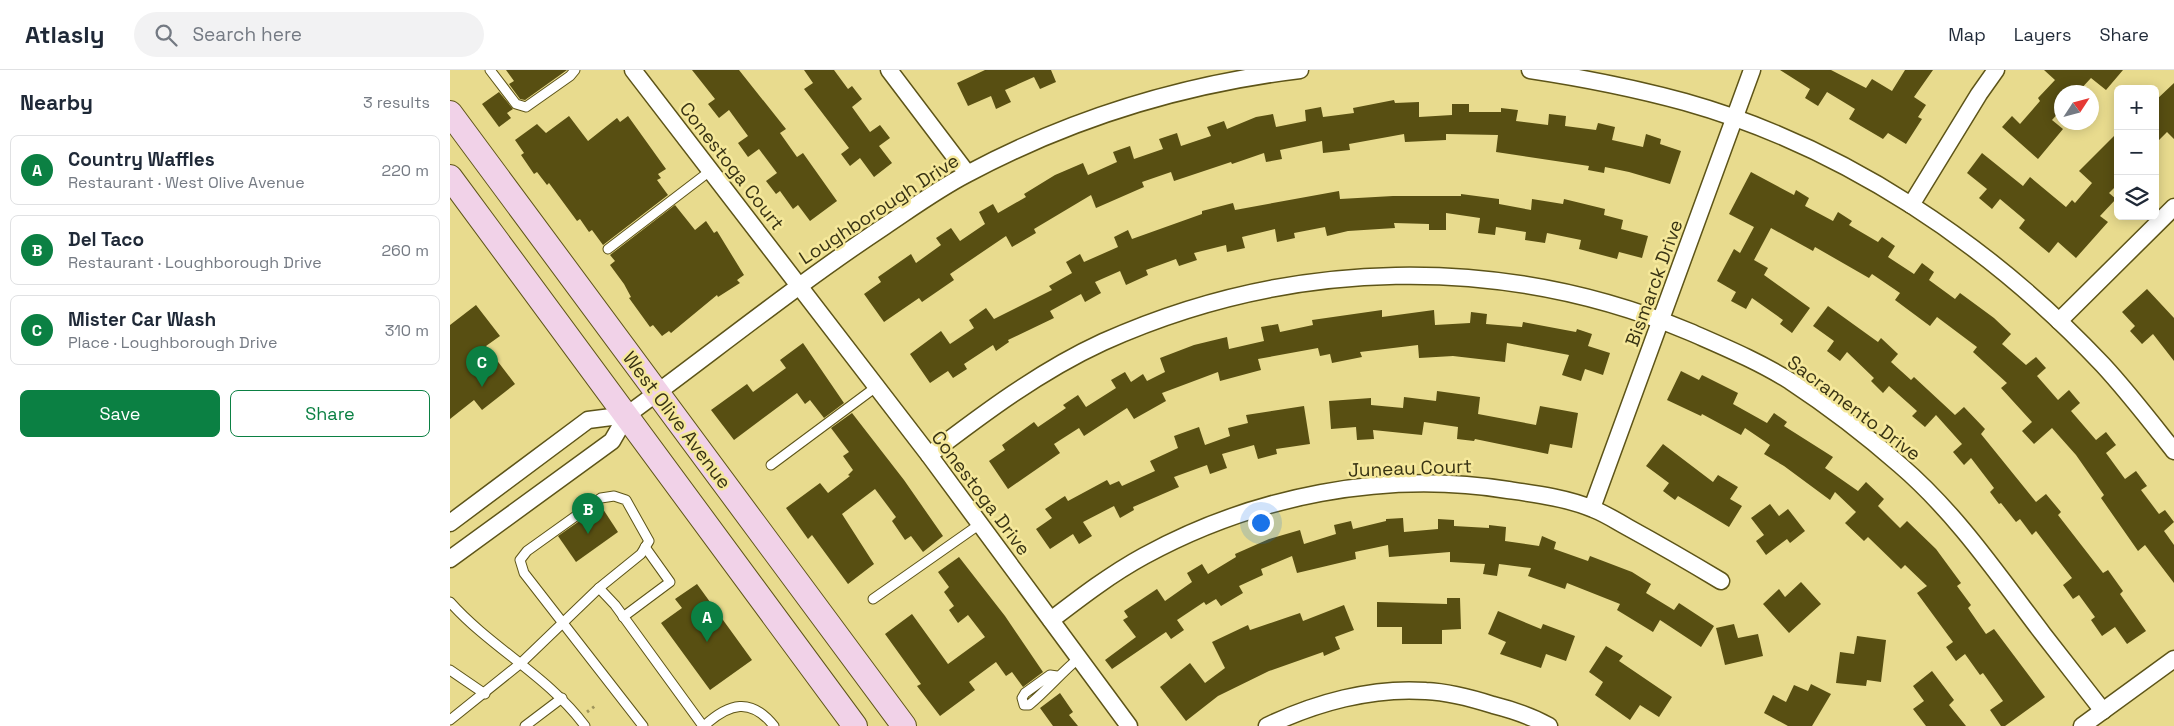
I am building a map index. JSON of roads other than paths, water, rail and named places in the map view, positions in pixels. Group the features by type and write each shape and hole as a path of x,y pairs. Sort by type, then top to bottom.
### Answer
{"main road":[{"name":"West Olive Avenue","path":"450,113 904,726"},
{"name":"West Olive Avenue","path":"450,177 855,726"}],"street":[{"name":"Conestoga Court","path":"633,70 799,286"},
{"path":"889,70 968,173"},
{"name":"Loughborough Drive","path":"450,559 612,442 626,415 799,286 841,255 968,173 1088,120 1147,100 1202,86 1300,70"},
{"path":"1530,70 1602,81 1687,103 1733,118 1832,160 1911,205 1977,252 2059,321 2104,366 2174,451"},
{"name":"Bismarck Drive","path":"1592,508 1752,70"},
{"path":"1911,205 1952,135 1996,70"},
{"path":"2059,321 2174,208"},
{"name":"Sacramento Drive","path":"928,455 991,407 1036,378 1100,344 1154,321 1229,299 1307,282 1387,275 1460,276 1533,286 1608,304 1662,320 1737,352 1789,381 1902,466 1953,516 2103,711"},
{"name":"Conestoga Drive","path":"799,286 980,524 1129,726"},
{"name":"Loughborough Drive","path":"450,523 588,420 626,415"},
{"name":"Juneau Court","path":"1051,620 1096,586 1176,540 1245,512 1317,493 1372,485 1446,484 1483,486 1538,495 1592,508 1721,581"},
{"path":"2082,726 2174,659"},
{"path":"1267,726 1312,708 1340,700 1397,691 1426,691 1464,696 1530,715 1549,726"}],"lane":[{"path":"490,70 516,104 526,107 570,76 575,70"},
{"path":"608,249 710,171"},
{"path":"771,465 876,387"},
{"path":"450,720 485,694 521,663 563,622 599,588 640,554 649,542 641,524 626,500 614,496 601,498 527,551 520,560 524,572 563,622 643,726"},
{"path":"873,599 980,524"},
{"path":"623,616 670,582 645,547"},
{"path":"599,588 623,616 703,726 722,713 739,705 753,706 766,716 774,726"},
{"path":"450,602 481,632 562,698 585,726"},
{"path":"1057,676 1079,658"},
{"path":"450,670 485,694"},
{"path":"525,726 562,698"}],"place":[{"name":"Mister Car Wash","path":"482,387"},
{"name":"Del Taco","path":"588,534"},
{"name":"Country Waffles","path":"707,642"}]}
